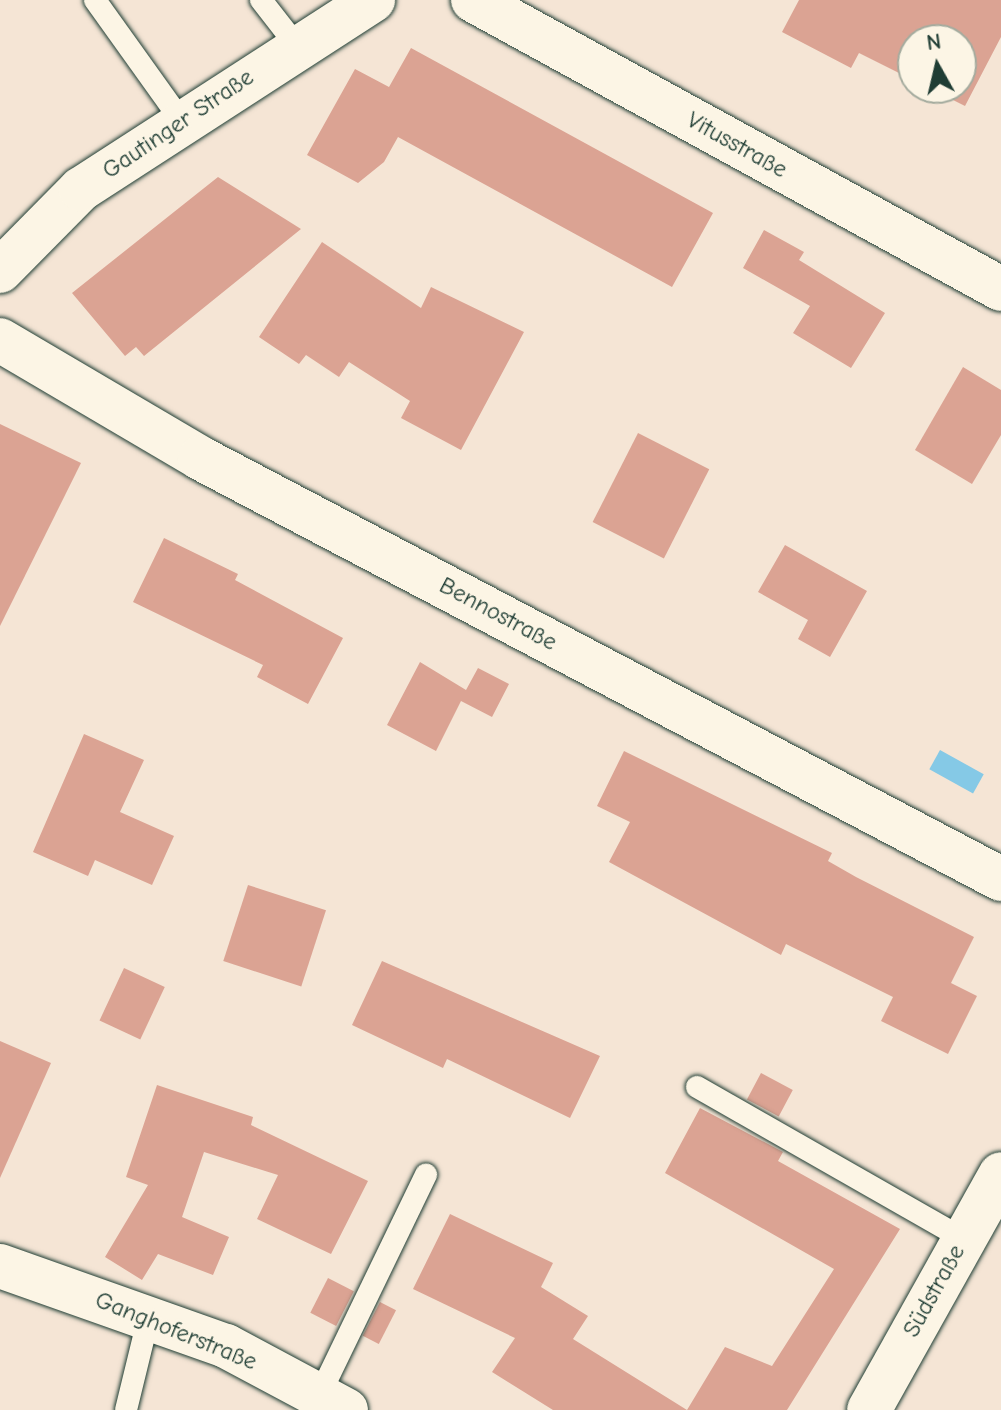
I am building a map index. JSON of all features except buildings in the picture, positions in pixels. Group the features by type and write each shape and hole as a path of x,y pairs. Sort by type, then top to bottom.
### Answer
{"street":[{"name":"Gautinger Straße","path":"0,271 81,189 181,120 373,0"},
{"name":"Vitusstraße","path":"473,0 1001,289"},
{"name":"Bennostraße","path":"0,340 200,458 1001,879"},
{"name":"Südstraße","path":"869,1410 1001,1174"},
{"name":"Ganghoferstraße","path":"0,1266 149,1316 226,1346 333,1403"}],"lane":[{"path":"95,0 181,120"},
{"path":"261,0 297,46"},
{"path":"697,1087 963,1239"},
{"path":"333,1403 426,1175"},
{"path":"126,1410 149,1316"}],"water":[{"path":"940,750 984,774 973,793 929,769"}]}
